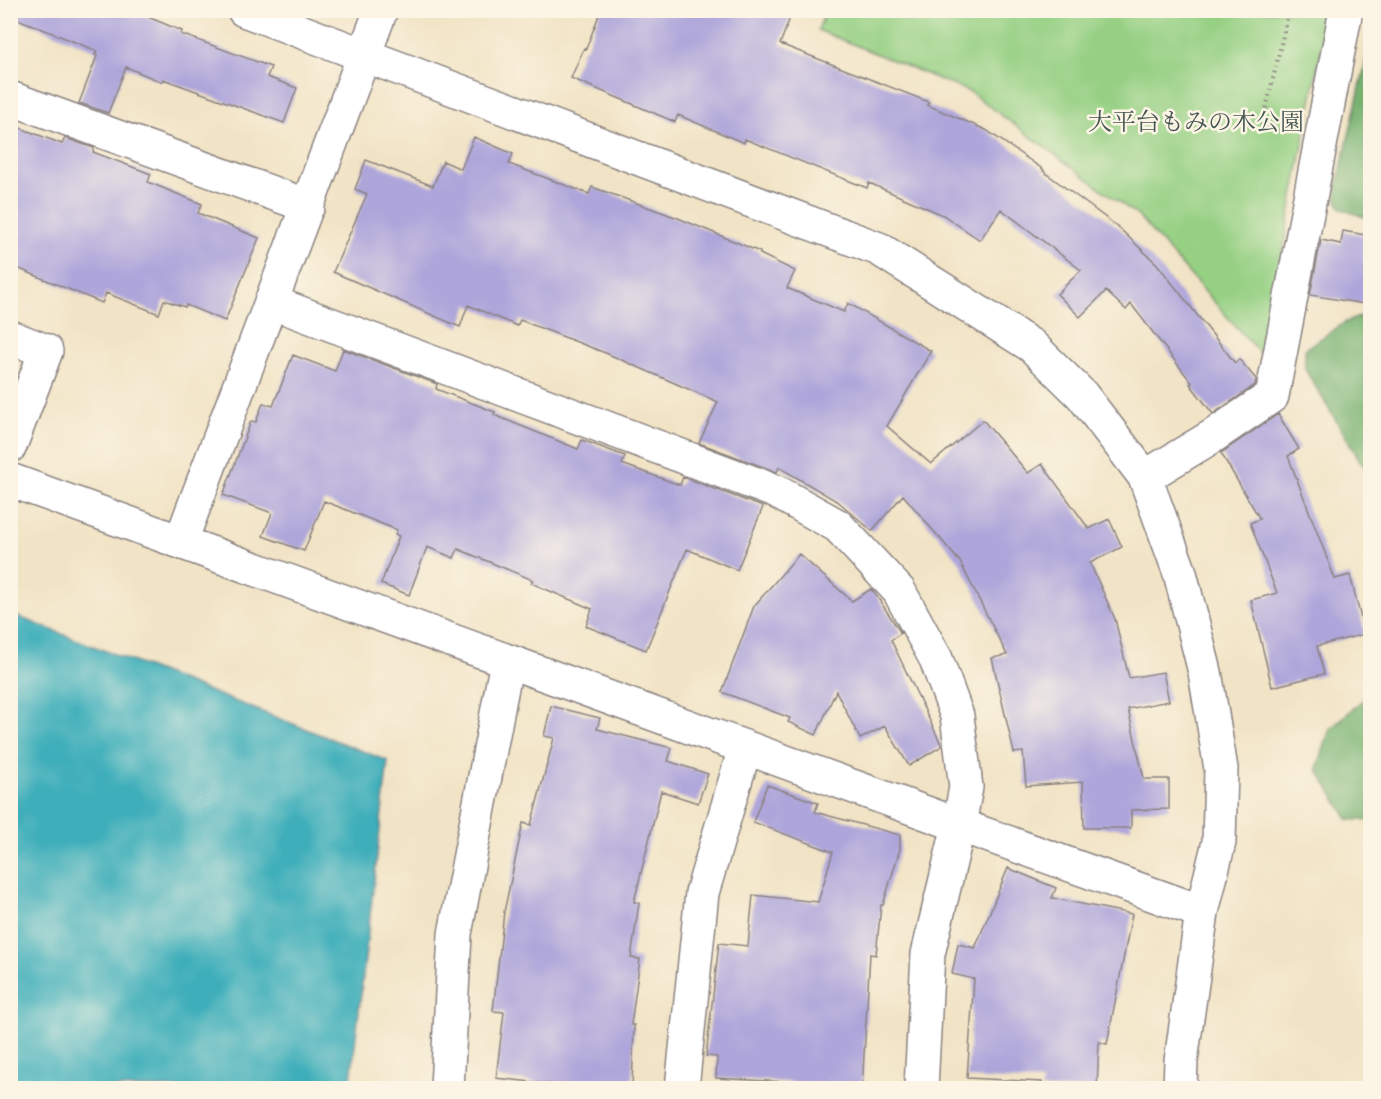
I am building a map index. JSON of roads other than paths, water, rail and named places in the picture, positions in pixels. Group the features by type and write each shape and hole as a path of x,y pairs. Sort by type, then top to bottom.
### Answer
{"street":[{"path":"244,10 879,249 1032,346 1082,395 1145,477 1180,573 1205,672 1221,769 1219,842 1202,912 1181,1061 1180,1089"},
{"path":"181,541 381,10"},
{"path":"1145,477 1213,436 1272,396 1346,10"},
{"path":"10,98 308,206"},
{"path":"271,302 777,492 838,526 899,591 936,659 957,716 966,786 928,954 921,1089"},
{"path":"10,337 46,351 10,446"},
{"path":"10,480 1202,912"},
{"path":"447,1089 455,934 507,661"},
{"path":"682,1089 702,893 745,748"}],"water":[{"path":"11,614 388,761 350,1088 11,1088"}],"park label":[{"name":"大平台もみの木公園","path":"1196,121"}]}
